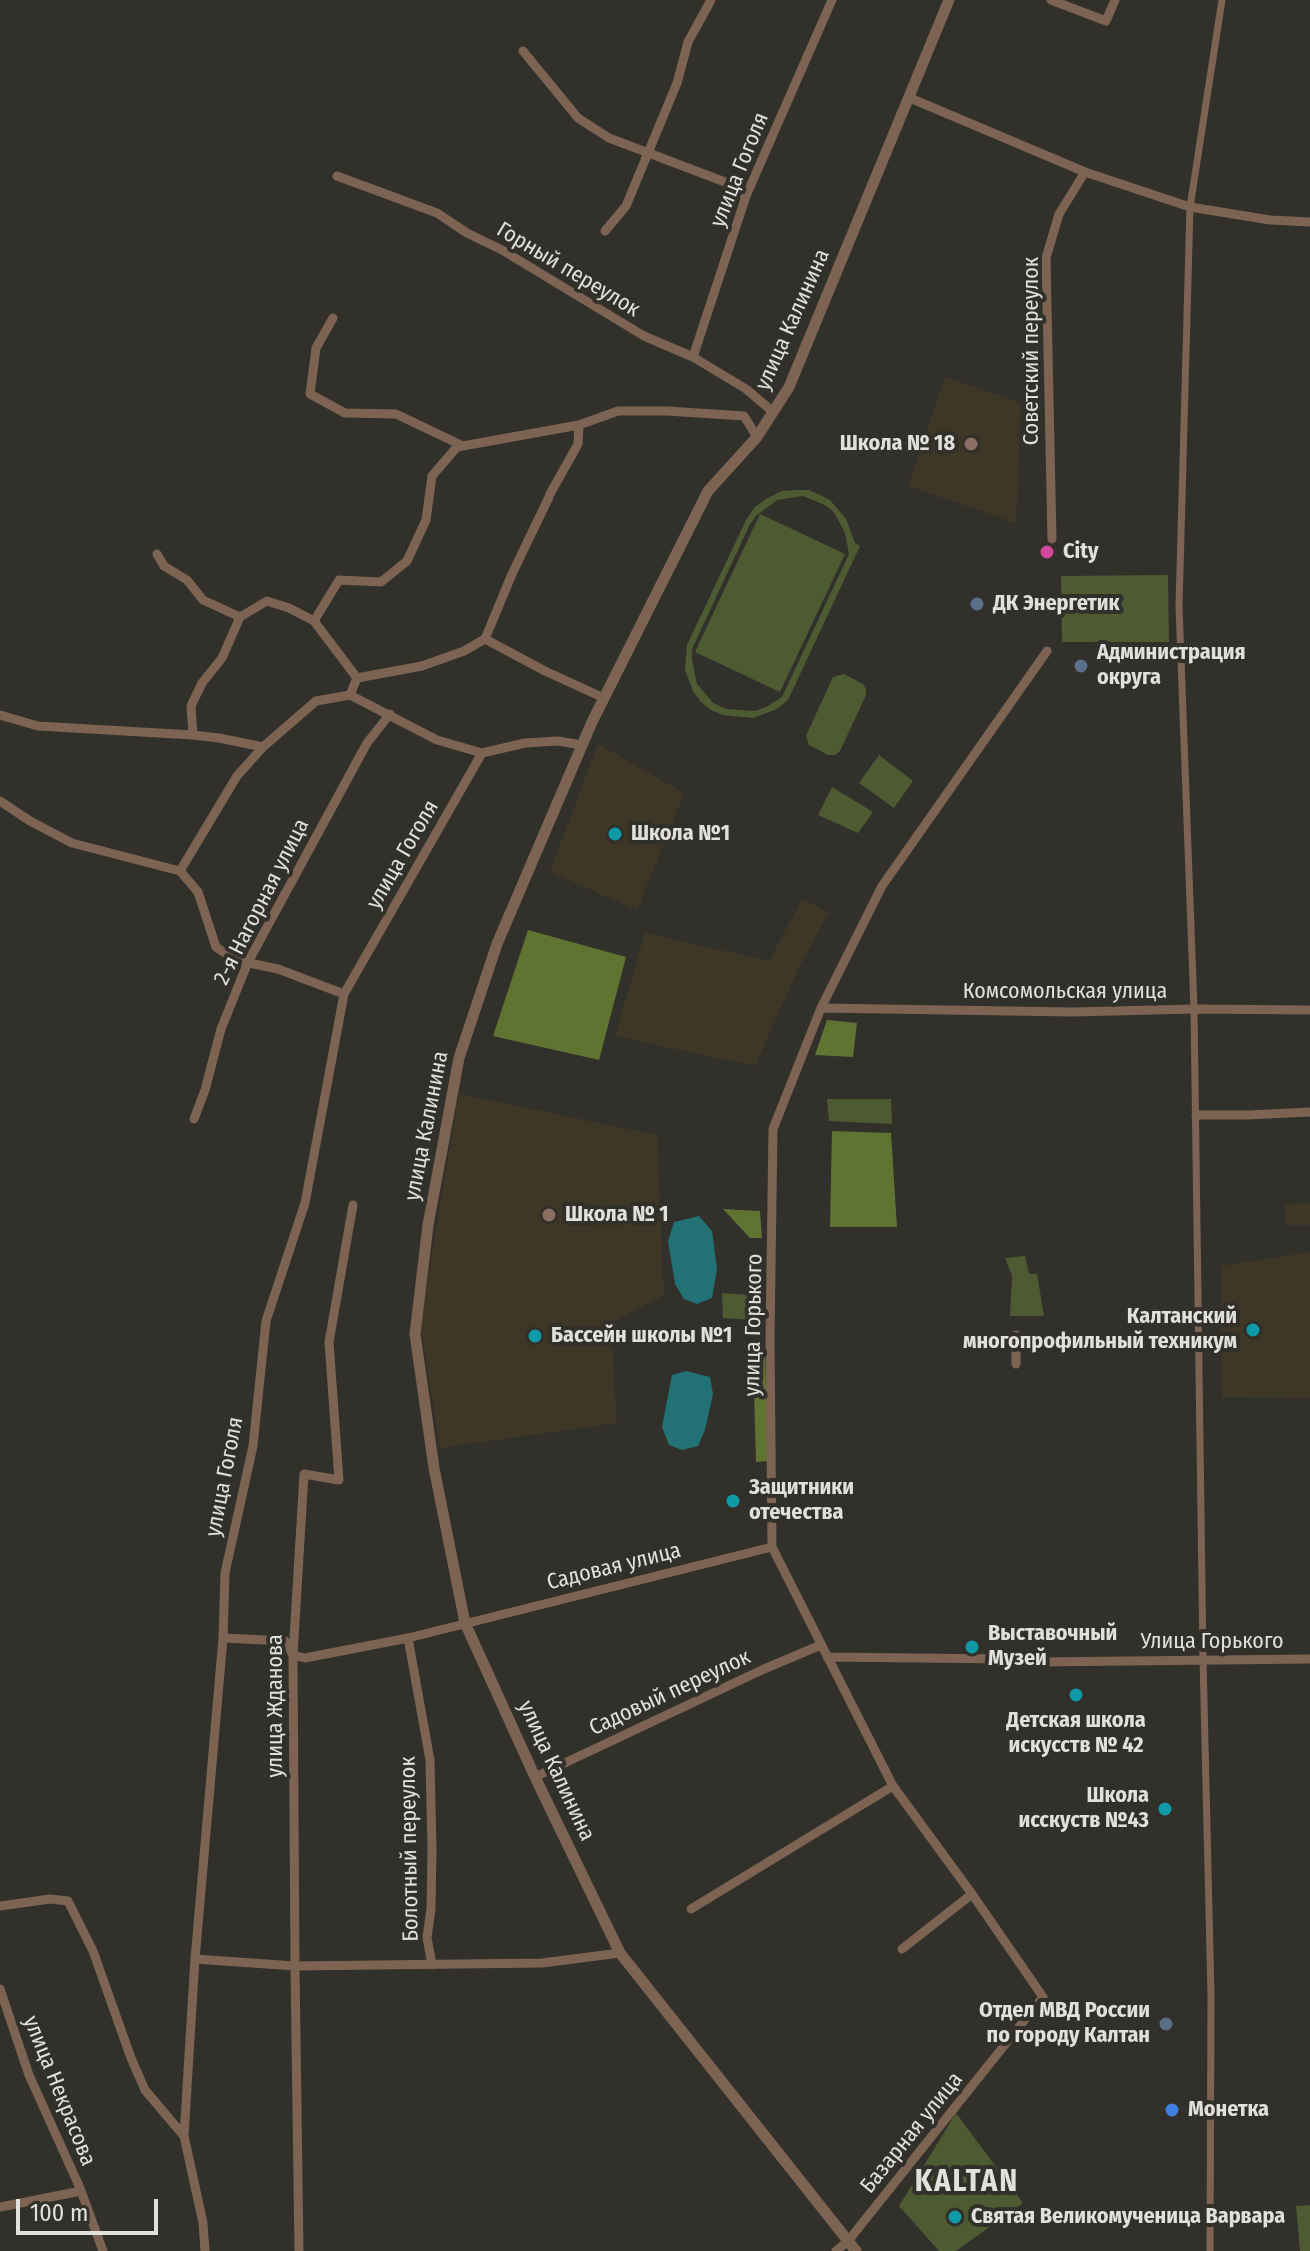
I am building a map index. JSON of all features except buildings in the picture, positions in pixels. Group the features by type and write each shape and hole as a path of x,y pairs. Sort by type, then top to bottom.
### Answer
{"street":[{"path":"605,231 626,206 677,83 688,42 711,0"},
{"name":"улица Гоголя","path":"693,357 746,196 832,0"},
{"name":"улица Калинина","path":"856,2251 620,1953 535,1777 465,1623 434,1468 415,1334 428,1225 459,1058 497,944 582,745 708,491 757,437 789,387 949,0"},
{"path":"1051,0 1106,21 1115,0"},
{"path":"1210,2251 1211,1995 1196,1115 1179,606 1190,207 1222,0"},
{"path":"523,51 578,118 609,138 725,182 746,196"},
{"path":"910,98 1085,172 1190,207 1270,220 1310,222"},
{"name":"Советский переулок","path":"1052,539 1046,258 1059,214 1085,172"},
{"name":"Горный переулок","path":"337,176 437,213 644,336 693,357 746,389 772,411"},
{"path":"333,318 316,348 310,394 345,413 396,414 463,446"},
{"path":"314,621 339,580 381,582 407,561 426,520 432,476 457,447 579,425 618,411 744,416 757,437"},
{"path":"357,678 422,666 464,651 485,639 523,551 578,444 579,425"},
{"path":"157,554 164,566 187,580 203,600 240,617"},
{"path":"193,735 191,706 202,683 222,658 240,617 267,601 314,621 357,678"},
{"path":"485,639 604,698"},
{"name":"улица Горького","path":"1043,1997 893,1786 772,1547 770,1339 773,1129 821,1008 882,886 1047,651"},
{"path":"350,695 357,678"},
{"path":"180,871 237,776 263,747 316,701 350,695 437,740 482,753 525,743 558,741 582,745"},
{"name":"2-я Нагорная улица","path":"194,1119 221,1029 248,962 367,743 390,714"},
{"path":"0,715 38,726 193,735 263,747"},
{"name":"улица Гоголя","path":"205,2251 203,2223 184,2136 195,1959 223,1638 225,1573 253,1446 266,1321 305,1203 344,994 482,753"},
{"path":"0,801 72,843 180,871 198,892 216,947 235,960 278,969 344,994"},
{"name":"Комсомольская улица","path":"821,1008 1072,1012 1310,1010"},
{"path":"1196,1115 1310,1112"},
{"name":"улица Жданова","path":"299,2251 293,1655 304,1474 339,1480 329,1342 353,1205"},
{"path":"1016,1335 1016,1364"},
{"name":"Садовая улица","path":"293,1655 305,1658 408,1638 772,1547"},
{"path":"223,1638 285,1641 293,1655"},
{"name":"Болотный переулок","path":"408,1638 430,1760 431,1909 427,1937 432,1965"},
{"name":"Садовый переулок","path":"535,1777 821,1645"},
{"name":"Улица Горького","path":"827,1657 1038,1662 1310,1659"},
{"path":"691,1909 893,1786"},
{"path":"902,1949 972,1894"},
{"path":"0,1906 50,1899 68,1901 93,1951 145,2090 184,2136"},
{"name":"Болотный переулок","path":"195,1959 295,1966 432,1965 542,1963 620,1953"},
{"name":"улица Некрасова","path":"0,1989 29,2075 81,2191 103,2251"},
{"name":"Базарная улица","path":"836,2251 848,2241 1043,1997"},
{"path":"0,2207 81,2191"}],"shaded area":[{"name":"Школа № 18","path":"945,377 1021,403 1016,523 908,486"},
{"name":"Школа №1","path":"598,744 684,793 637,910 550,872"},
{"path":"802,899 829,912 799,967 755,1066 615,1036 645,933 769,961"},
{"name":"Школа № 1","path":"459,1094 657,1135 664,1295 611,1323 617,1423 440,1448 420,1322"},
{"path":"1310,1203 1310,1225 1285,1225 1285,1204"},
{"path":"1310,1252 1310,1398 1222,1397 1221,1266"}],"green space":[{"path":"809,490 830,500 846,519 855,543 860,546 788,700 777,709 753,718 723,715 711,710 693,691 685,670 687,645 746,520 755,507 782,491","holes":["803,496 834,512 845,533 849,554 782,697 755,711 726,709 713,703 697,684 692,649 750,524 777,500"]},
{"path":"760,514 845,554 780,692 695,652"},
{"path":"1168,575 1169,642 1062,642 1061,576"},
{"path":"844,674 863,684 866,695 840,751 828,755 809,745 806,736 833,677"},
{"path":"879,755 913,781 894,808 859,783"},
{"path":"832,787 873,812 858,833 818,815"},
{"path":"528,930 626,957 599,1060 493,1036"},
{"path":"827,1020 857,1023 853,1057 815,1055"},
{"path":"827,1099 891,1099 892,1124 829,1121"},
{"path":"832,1131 891,1133 897,1227 830,1227"},
{"path":"723,1209 760,1211 762,1238 750,1238"},
{"path":"1025,1256 1029,1274 1037,1274 1044,1316 1010,1316 1012,1276 1005,1258"},
{"path":"722,1293 750,1295 752,1320 723,1318"},
{"path":"765,1355 768,1461 756,1462 753,1356"},
{"path":"956,2113 1023,2203 956,2251 939,2251 899,2206"},
{"path":"1310,2205 1310,2251 1300,2251 1296,2206"}],"water":[{"path":"699,1216 712,1231 717,1269 712,1298 697,1304 684,1299 675,1284 668,1241 674,1222"},
{"path":"686,1371 710,1377 713,1394 698,1446 682,1450 669,1445 662,1427 672,1375"}],"place":[{"name":"Школа № 18","path":"971,444"},
{"name":"City","path":"1047,552"},
{"name":"ДК Энергетик","path":"977,604"},
{"name":"Администрация округа","path":"1081,666"},
{"name":"Школа №1","path":"615,834"},
{"name":"Школа № 1","path":"549,1215"},
{"name":"Калтанский многопрофильный техникум","path":"1253,1330"},
{"name":"Бассейн школы №1","path":"535,1336"},
{"name":"Защитники отечества","path":"733,1501"},
{"name":"Выставочный Музей","path":"972,1647"},
{"name":"Детская школа искусств № 42","path":"1076,1695"},
{"name":"Школа исскуств №43","path":"1165,1809"},
{"name":"Отдел МВД России по городу Калтан","path":"1166,2024"},
{"name":"Монетка","path":"1172,2110"},
{"name":"Святая Великомученица Варвара","path":"955,2217"}],"district":[{"name":"KALTAN","path":"967,2183"}]}
